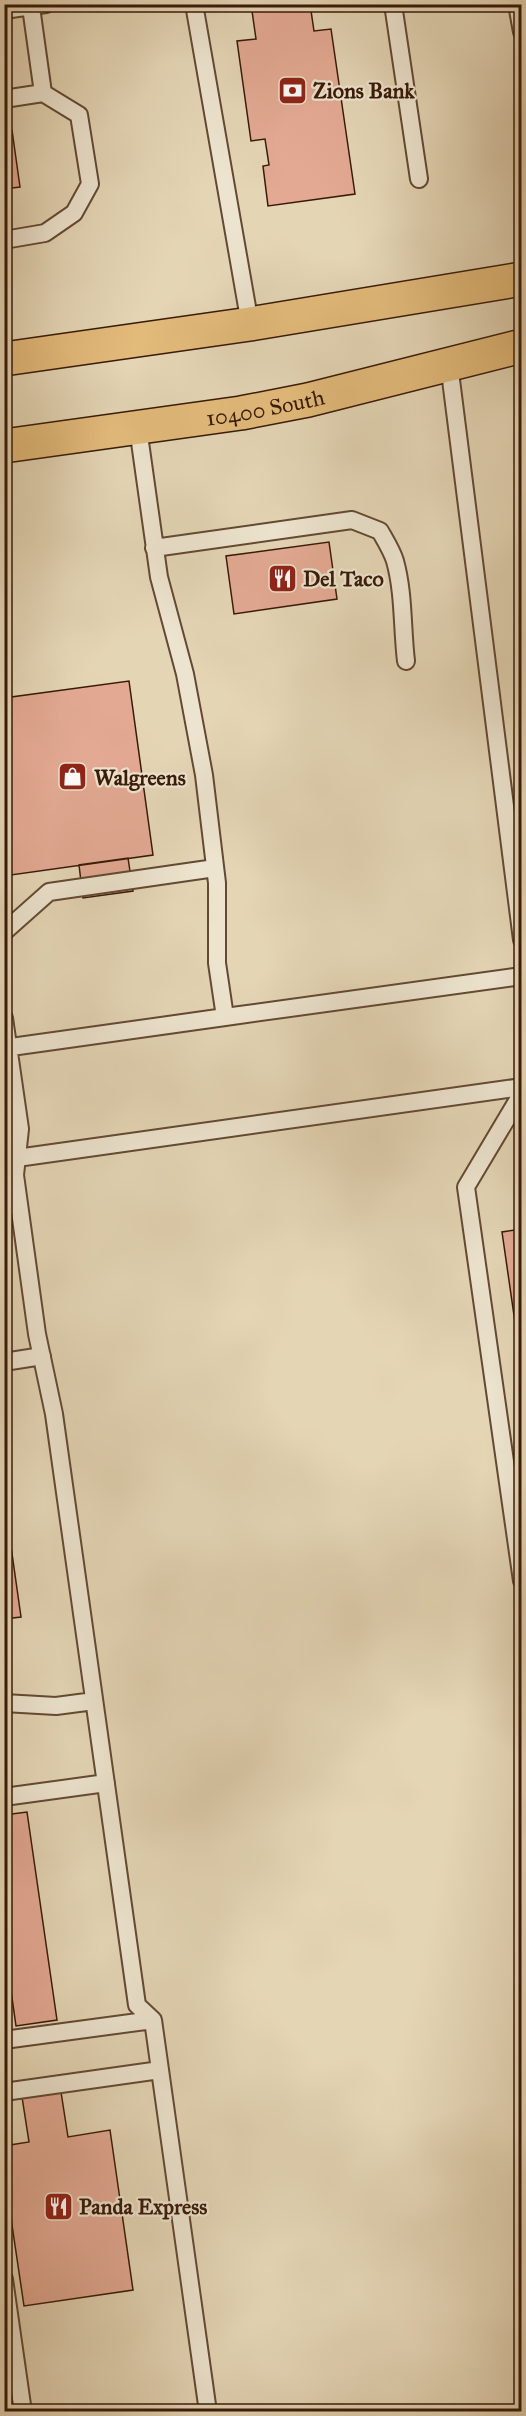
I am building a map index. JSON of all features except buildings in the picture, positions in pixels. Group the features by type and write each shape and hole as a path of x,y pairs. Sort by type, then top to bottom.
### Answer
{"main road":[{"path":"4,358 250,324 522,279"},
{"name":"10400 South","path":"4,446 138,428 308,400 522,346"}],"lane":[{"path":"194,4 250,324"},
{"path":"393,4 419,178"},
{"path":"518,4 522,32"},
{"path":"4,10 38,6 43,93"},
{"path":"4,99 43,93 80,115 90,184 74,213 45,233 4,240"},
{"path":"449,364 522,940"},
{"path":"138,428 159,577 187,682 204,775 215,868 217,963 225,1017"},
{"path":"154,548 352,520 380,531 395,559 406,661"},
{"path":"4,932 49,892 215,868"},
{"path":"7,1047 522,976"},
{"path":"4,1018 20,1129 13,1154 15,1175 42,1356 54,1414 137,2005 153,2020 208,2412"},
{"path":"13,1154 522,1087"},
{"path":"522,1093 466,1188 522,1581"},
{"path":"4,1362 42,1356"},
{"path":"4,1703 56,1706 94,1701"},
{"path":"4,1797 105,1783"},
{"path":"4,2040 153,2020"},
{"path":"4,2092 160,2070"},
{"path":"4,2279 23,2412"}],"place":[{"name":"Zions Bank","path":"292,90"},
{"name":"Del Taco","path":"282,578"},
{"name":"Walgreens","path":"73,777"},
{"name":"Panda Express","path":"58,2206"}]}
